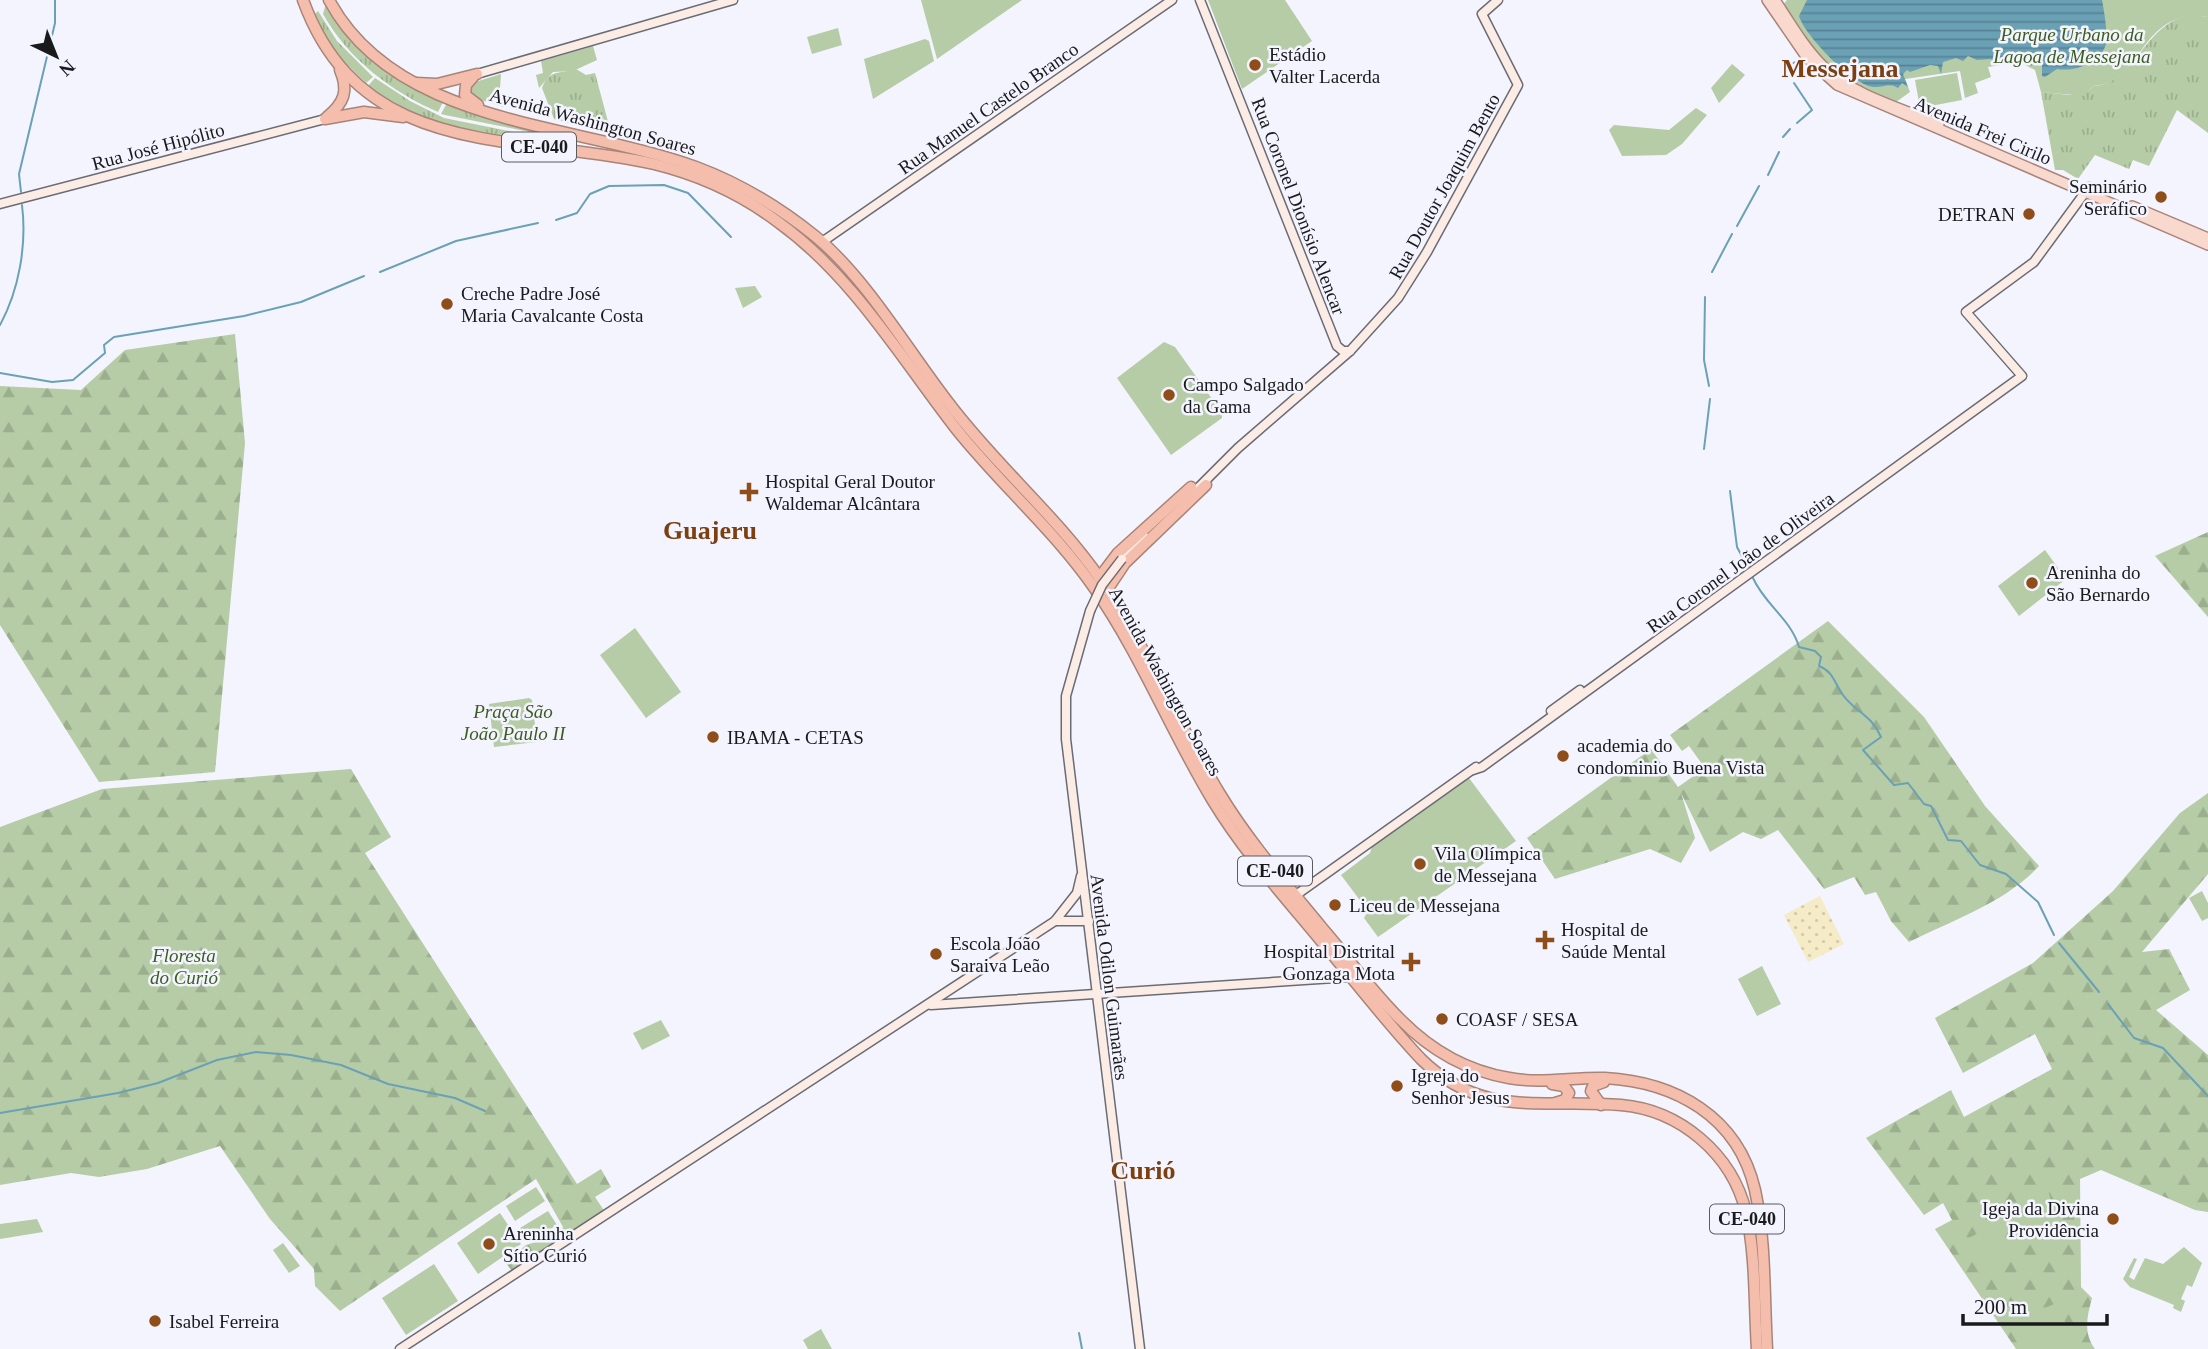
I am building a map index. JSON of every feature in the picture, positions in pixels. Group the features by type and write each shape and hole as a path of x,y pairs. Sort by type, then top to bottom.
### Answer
{"highway":[{"name":"Avenida Washington Soares","path":"303,0 319,35 337,63 374,95 414,119 438,130 464,136 666,168 724,189 777,221 812,249 859,300 961,434 1060,543 1094,587 1232,832 1408,1045 1440,1075 1484,1097 1548,1106 1601,1105 1643,1108 1665,1115 1697,1135 1728,1169 1742,1200 1747,1220 1757,1349"},
{"name":"Avenida Washington Soares","path":"329,0 361,43 408,81 446,99 664,157 718,175 753,193 822,242 857,282 956,412 1060,528 1099,578 1143,649 1221,796 1244,831 1395,1015 1422,1040 1467,1066 1507,1078 1615,1079 1655,1084 1693,1102 1725,1131 1743,1158 1754,1188 1759,1220 1767,1349"},
{"path":"337,63 345,88 337,113"},
{"path":"408,81 437,85 477,74"},
{"path":"477,74 468,81 465,95 487,111"},
{"path":"325,119 337,113 373,112 414,119"},
{"path":"1107,590 1125,563 1206,485"},
{"path":"1099,578 1118,553 1191,491"},
{"path":"1601,1105 1591,1095 1592,1088 1615,1079"},
{"path":"1530,1080 1567,1088 1569,1093 1565,1100 1548,1106"}],"main road":[{"path":"477,74 733,0"},
{"name":"Rua Manuel Castelo Branco","path":"822,242 1172,0"},
{"name":"Rua Coronel Dionísio Alencar","path":"1200,0 1337,346 1343,351 1350,351"},
{"name":"Rua Doutor Joaquim Bento","path":"1090,611 1102,585 1122,559 1191,491 1350,351 1405,289 1518,85 1482,14 1494,2"},
{"name":"Avenida Frei Cirilo","path":"1773,3 1807,58 1837,85 2208,239"},
{"name":"Rua José Hipólito","path":"0,204 325,119"},
{"name":"Avenida Frei Cirilo","path":"2088,190 2208,245"},
{"name":"Rua Coronel João de Oliveira","path":"1296,895 1606,678 2021,374 1966,312 2043,252 2088,190"},
{"name":"Rua Coronel Dionísio Alencar","path":"1326,372 1334,360 1337,346"},
{"name":"Rua Doutor Joaquim Bento","path":"1191,491 1206,485 1242,452 1244,446"},
{"name":"Avenida Odilon Guimarães","path":"1090,611 1065,707 1081,876 1089,921 1140,1349"},
{"path":"400,1349 1055,921 1077,893 1081,876"},
{"path":"1055,921 1089,921"},
{"path":"928,1005 1350,977"},
{"path":"948,992 942,999 950,1003"}],"green space":[{"path":"921,0 1022,0 937,59"},
{"name":"Estádio Valter Lacerda","path":"1208,0 1285,0 1312,41 1242,89"},
{"name":"Parque Urbano da Lagoa de Messejana","path":"1787,0 2208,0 2208,17 2185,17 2168,23 2155,34 2123,73 2110,82 2093,86 2084,96 2041,92 2035,70 2019,62 1988,67 1991,77 1975,83 1978,93 1965,98 1960,71 1905,79 1910,92 1896,102 1857,83 1830,65 1782,6"},
{"path":"326,3 350,35 377,61 408,83 443,102 438,112 404,95 358,60 323,14"},
{"path":"318,11 337,41 373,77 366,83 333,51 315,14"},
{"path":"2194,15 2208,17 2208,133 2177,110 2149,166 2133,160 2129,169 2095,155 2078,179 2063,170 2055,170 2041,92 2076,95 2083,94 2093,86 2108,83 2131,64 2163,28 2177,19"},
{"path":"838,28 842,45 812,54 807,37"},
{"path":"925,39 929,41 934,61 873,99 864,59"},
{"path":"593,46 597,60 573,71 553,72 539,88 536,75 543,73 541,61"},
{"path":"1732,64 1745,75 1719,103 1711,88"},
{"path":"576,69 586,75 595,73 610,129 607,134 554,119 542,88 552,75"},
{"path":"1957,73 1962,100 1920,108 1915,80"},
{"path":"501,74 499,102 507,104 504,107 474,98 470,94 472,83"},
{"path":"375,78 410,101 444,118 533,136 510,140 494,138 428,122 405,111 368,86"},
{"path":"447,103 534,129 535,133 441,114"},
{"path":"1696,108 1707,115 1682,144 1666,155 1622,156 1609,130 1614,125 1669,130"},
{"path":"755,286 762,297 743,308 735,288"},
{"path":"235,334 245,443 215,772 99,782 0,625 0,386 81,390 125,350"},
{"name":"Campo Salgado da Gama","path":"1164,342 1175,347 1222,413 1222,418 1171,455 1117,378"},
{"path":"2208,532 2208,617 2155,556"},
{"name":"Areninha do São Bernardo","path":"2045,550 2066,579 2019,616 1998,586"},
{"path":"1828,621 1924,717 1985,806 2039,866 2026,879 1995,900 1909,942 1891,921 1876,892 1865,895 1854,877 1824,889 1778,830 1761,839 1743,832 1710,852 1681,793 1695,838 1681,863 1650,849 1555,879 1527,838 1651,749 1678,787 1705,768 1689,746 1682,751 1670,735"},
{"path":"635,628 681,692 646,718 600,655"},
{"name":"Praça São João Paulo II","path":"529,698 532,700 537,742 494,747 489,704"},
{"name":"Floresta do Curió","path":"351,769 391,837 365,853 577,1184 601,1169 611,1187 595,1197 605,1212 513,1272 505,1262 526,1245 561,1234 563,1227 536,1179 340,1311 315,1286 314,1269 270,1219 220,1146 147,1169 99,1177 71,1173 0,1185 0,827 102,789"},
{"name":"Vila Olímpica de Messejana","path":"1469,778 1516,841 1378,937 1364,918 1368,911 1341,875 1370,853 1372,846"},
{"path":"2208,793 2208,874 2142,952 2169,949 2190,990 2156,1010 2208,1055 2208,1212 2195,1210 2101,1170 2080,1179 2081,1287 2092,1298 2087,1330 2095,1349 2016,1349 1935,1229 1952,1220 1943,1203 1924,1215 1866,1138 1951,1090 1964,1117 2052,1069 2035,1034 1963,1073 1935,1018 2033,963 2113,891 2180,813"},
{"path":"2202,891 2208,903 2208,918 2202,921 2189,898"},
{"path":"1762,966 1781,1004 1757,1016 1738,979"},
{"path":"661,1020 670,1036 642,1050 633,1033"},
{"path":"536,1187 545,1201 515,1221 506,1206"},
{"path":"2048,1190 2058,1227 2027,1236 2016,1199"},
{"path":"548,1211 557,1225 529,1242 520,1228"},
{"name":"Areninha Sítio Curió","path":"500,1213 521,1244 478,1274 457,1243"},
{"path":"37,1219 43,1232 0,1239 0,1224"},
{"path":"1993,1225 2012,1260 1987,1273 1969,1238"},
{"path":"283,1243 300,1266 289,1273 273,1250"},
{"path":"2184,1247 2202,1263 2192,1287 2187,1285 2181,1299 2185,1301 2181,1312 2173,1308 2174,1305 2130,1287 2123,1279 2134,1258 2137,1259 2129,1277 2134,1280 2145,1258 2163,1264"},
{"path":"434,1264 458,1301 406,1335 382,1298"},
{"path":"2056,1303 2078,1349 2032,1349 2018,1321"},
{"path":"821,1329 832,1349 808,1349 803,1340"}],"sand":[{"path":"1820,896 1844,944 1808,962 1784,915"}],"water":[{"name":"Parque Urbano da Lagoa de Messejana","path":"1807,0 2102,0 2106,44 2099,56 2086,65 2057,69 2045,77 2042,76 2042,62 2035,61 2031,66 2028,56 2021,52 1997,65 1991,59 1977,60 1968,56 1963,61 1956,58 1943,62 1941,74 1938,66 1930,65 1910,72 1907,70 1903,74 1908,87 1902,83 1898,88 1889,85 1873,87 1864,84 1842,68 1810,35 1799,16"}],"waterway":[{"path":"21,192 19,174 55,23 55,0"},
{"path":"1785,69 1795,62"},
{"path":"1794,83 1812,110 1797,123"},
{"path":"1783,137 1790,129"},
{"path":"1768,175 1779,152"},
{"path":"556,220 577,213 590,194 609,186 664,185 688,193 731,237"},
{"path":"1737,226 1759,186"},
{"path":"0,325 12,297 20,267 22,205"},
{"path":"380,272 456,241 538,223"},
{"path":"1712,272 1732,234"},
{"path":"0,373 52,382 73,380 105,353 104,345 114,337 244,316 301,302 364,276"},
{"path":"1705,297 1704,360 1709,386"},
{"path":"1704,449 1710,399"},
{"path":"1730,491 1737,547 1747,566"},
{"path":"1753,578 1790,628 1799,647 1815,651 1821,657 1819,666 1831,675 1848,701 1877,729 1881,737 1863,750 1894,785 1908,783 1924,804 1931,806 1948,840 1961,841 1980,865 2006,874 2038,902 2054,935"},
{"path":"2059,943 2099,992"},
{"path":"2108,1004 2134,1038 2163,1048 2208,1096"},
{"path":"0,1113 118,1093 158,1083 217,1060 256,1052 291,1055 341,1065 388,1084 455,1098 485,1111"},
{"path":"1079,1333 1082,1349"}],"place":[{"name":"Estádio Valter Lacerda","path":"1255,65"},
{"name":"Seminário Seráfico","path":"2161,197"},
{"name":"DETRAN","path":"2029,214"},
{"name":"Creche Padre José Maria Cavalcante Costa","path":"447,304"},
{"name":"Campo Salgado da Gama","path":"1169,395"},
{"name":"Hospital Geral Doutor Waldemar Alcântara","path":"749,492"},
{"name":"Areninha do São Bernardo","path":"2032,583"},
{"name":"IBAMA - CETAS","path":"713,737"},
{"name":"academia do condominio Buena Vista","path":"1563,756"},
{"name":"Vila Olímpica de Messejana","path":"1420,864"},
{"name":"Liceu de Messejana","path":"1335,905"},
{"name":"Hospital de Saúde Mental","path":"1545,940"},
{"name":"Escola João Saraiva Leão","path":"936,954"},
{"name":"Hospital Distrital Gonzaga Mota","path":"1411,962"},
{"name":"COASF / SESA","path":"1442,1019"},
{"name":"Igreja do Senhor Jesus","path":"1397,1086"},
{"name":"Igeja da Divina Providência","path":"2113,1219"},
{"name":"Areninha Sítio Curió","path":"489,1244"},
{"name":"Isabel Ferreira","path":"155,1321"}],"district":[{"name":"Messejana","path":"1840,68"},
{"name":"Guajeru","path":"710,530"},
{"name":"Curió","path":"1143,1170"}]}
